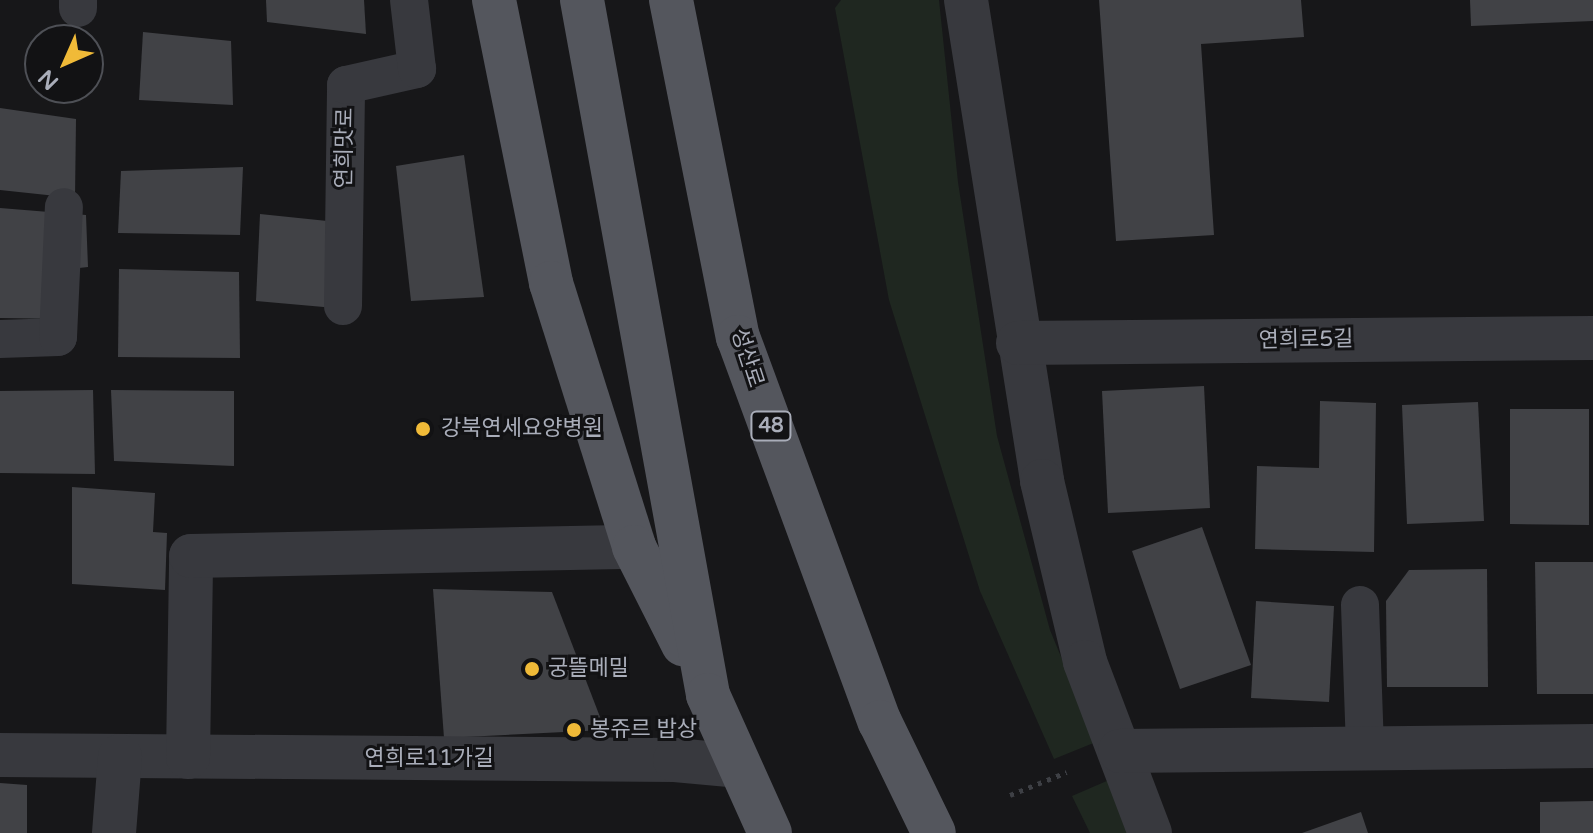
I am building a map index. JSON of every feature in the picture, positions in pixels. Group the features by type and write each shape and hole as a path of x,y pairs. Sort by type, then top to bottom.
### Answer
{"main road":[{"path":"494,0 551,283 634,547 708,695 770,833"},
{"path":"582,0 708,695"},
{"name":"성산로","path":"671,0 738,337 880,722 934,833"}],"street":[{"path":"966,0 1042,481 1085,662 1150,833"},
{"name":"연희로5길","path":"1018,343 1593,338"},
{"path":"188,757 191,556 634,547"},
{"path":"1120,751 1593,746"},
{"name":"연희로11가길","path":"0,755 675,760 738,766"},
{"path":"114,833 120,756"}],"lane":[{"name":"연희맛로","path":"343,306 346,85 417,69 409,0"},
{"path":"0,339 58,337 64,207"},
{"path":"1360,605 1365,749"}],"shaded area":[{"path":"841,0 939,0 958,182 997,436 1050,630 1096,742 1054,759 980,591 889,300 835,8"},
{"path":"1109,780 1129,833 1090,833 1072,796"}],"building":[{"path":"266,0 364,0 366,34 267,22"},
{"path":"1099,0 1301,0 1304,37 1201,44 1214,235 1116,241"},
{"path":"1470,0 1593,0 1593,21 1471,26"},
{"path":"143,32 231,41 233,105 139,100"},
{"path":"0,108 76,119 75,198 0,190"},
{"path":"464,155 484,297 411,301 396,166"},
{"path":"243,167 240,235 118,233 121,171"},
{"path":"0,208 86,215 88,267 70,269 67,319 0,318"},
{"path":"260,214 337,222 335,308 256,301"},
{"path":"119,269 239,272 240,358 118,357"},
{"path":"1204,386 1210,508 1108,513 1102,391"},
{"path":"93,390 95,474 0,473 0,391"},
{"path":"111,390 234,391 234,466 114,461"},
{"path":"1320,401 1376,403 1374,552 1255,549 1257,466 1319,468"},
{"path":"1478,402 1484,521 1407,524 1402,405"},
{"path":"1510,409 1589,409 1589,525 1510,524"},
{"path":"72,487 155,493 153,532 167,533 165,590 72,584"},
{"path":"1202,527 1251,665 1180,689 1132,551"},
{"path":"1535,562 1593,562 1593,694 1537,694"},
{"path":"1487,569 1488,687 1387,687 1386,601 1409,570"},
{"path":"433,589 552,592 605,730 444,738"},
{"path":"1256,601 1334,606 1329,702 1251,698"},
{"path":"0,783 27,785 27,833 0,833"},
{"path":"1593,801 1593,833 1540,833 1540,802"},
{"path":"1361,812 1368,833 1302,833"}],"place":[{"name":"강북연세요양병원","path":"423,429"},
{"name":"궁뜰메밀","path":"532,669"},
{"name":"봉쥬르 밥상","path":"574,730"}]}
